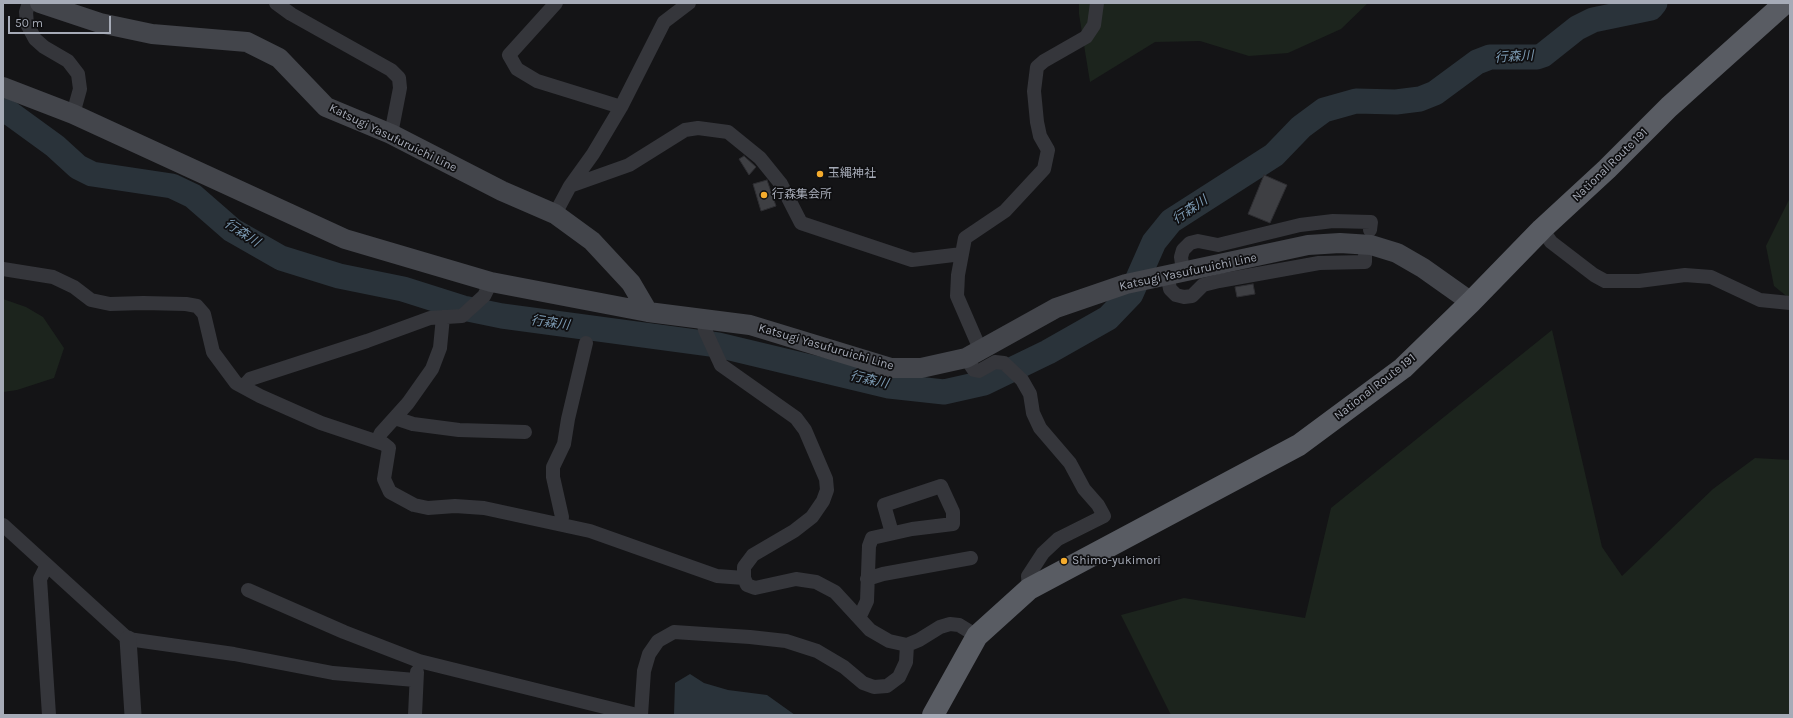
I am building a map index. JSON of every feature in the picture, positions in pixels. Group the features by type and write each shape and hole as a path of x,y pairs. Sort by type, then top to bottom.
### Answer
{"highway":[{"name":"National Route 191","path":"933,715 977,636 1029,589 1299,445 1403,368 1471,302 1542,229 1607,169 1669,107 1784,3"}],"main road":[{"name":"Katsugi Yasufuruichi Line","path":"40,3 100,23 152,34 247,42 279,58 326,107 390,134 502,191 555,214 592,241 631,283 648,312"},
{"name":"Katsugi Yasufuruichi Line","path":"4,89 73,114 345,239 486,290 750,325 891,368 921,368 973,354 1056,308 1126,284 1171,273 1308,245 1340,243 1371,245 1397,253 1423,268 1471,302"}],"street":[{"path":"29,3 26,12 27,24 35,39 44,47 68,61 78,74 80,89 73,114"},
{"path":"276,3 291,14 391,70 399,78 400,88 390,134"},
{"path":"556,3 509,55 517,69 537,81 621,107"},
{"path":"555,214 570,186 593,154 621,107 664,22 689,3"},
{"path":"1029,589 1028,576 1043,553 1058,539 1104,516 1098,505 1084,488 1070,463 1040,428 1033,413 1030,394 1022,380 1004,363 995,362 979,371 974,370 973,354 956,296 958,275 965,238 1005,211 1044,169 1048,150 1040,136 1037,122 1034,91 1037,67 1044,61 1086,37 1094,25 1097,3"},
{"path":"570,186 629,165 685,130 698,128 728,132 760,158 781,184 801,223 912,260 962,254"},
{"path":"1366,255 1364,262 1319,263 1219,281 1203,285 1192,296 1184,297 1176,295 1170,289 1171,273 1181,257 1183,250 1190,244 1198,241 1218,245 1300,225 1333,221 1371,222 1370,230"},
{"path":"1542,229 1551,242 1594,275 1605,281 1639,281 1685,275 1711,277 1760,300 1790,303"},
{"path":"3,270 53,276 91,300 110,304 143,302 197,306 204,314 213,352 236,383 260,396 321,423 377,441 390,448 384,479 390,492 414,505 428,508 455,506 484,508 590,530 717,576 744,578"},
{"path":"243,387 250,379 367,341 430,318 462,316 486,290"},
{"path":"377,441 381,433 408,403 432,369 440,348 443,317"},
{"path":"702,319 705,330 721,365 796,418 805,430 826,479 827,490 823,501 812,517 794,531 753,555 744,567 744,578 747,584 755,588 796,579 816,582 835,592 870,630 889,641 907,645 919,640 940,627 950,624 959,625 977,636"},
{"path":"562,524 562,517 553,476 553,467 564,444 568,419 586,343"},
{"path":"395,418 414,424 459,430 525,432"},
{"path":"859,618 867,601 869,546 872,538 892,533 953,524 953,512 941,486 884,505 892,533"},
{"path":"3,525 128,639 234,654 333,673 415,680"},
{"path":"867,579 883,574 971,558"},
{"path":"47,565 40,579 49,715"},
{"path":"248,590 344,632 419,662 637,715"},
{"path":"641,715 644,671 649,654 658,641 674,632 742,636 786,641 817,651 844,668 863,683 874,687 887,686 899,677 906,662 907,645"},
{"path":"128,639 133,715"},
{"path":"415,715 415,680 419,662"}],"shaded area":[{"path":"1079,3 1368,3 1341,29 1288,53 1249,56 1200,41 1155,42 1090,82 1079,14"},
{"path":"1790,198 1790,299 1774,286 1766,246"},
{"path":"3,299 26,307 43,317 64,348 54,378 17,390 3,392"},
{"path":"1552,330 1602,547 1622,576 1713,489 1755,458 1790,460 1790,715 1171,715 1121,615 1184,598 1305,618 1331,508"},
{"path":"690,674 704,683 728,690 767,695 795,715 674,715 675,683"}],"building":[{"path":"744,156 756,167 749,175 739,159"},
{"path":"1264,175 1287,185 1270,223 1248,214"},
{"name":"行森集会所","path":"767,180 776,206 761,211 753,184"},
{"path":"1253,284 1255,294 1237,297 1235,287"}],"waterway":[{"name":"行森川","path":"3,110 11,114 55,146 78,167 92,174 172,186 193,196 232,230 281,258 339,276 403,289 463,308 502,316 718,345 889,386 944,392 984,383 1048,352 1108,318 1131,294 1154,242 1171,221 1274,155 1301,127 1324,110 1356,101 1396,102 1420,99 1435,93 1477,62 1490,57 1537,57 1543,55 1577,28 1593,20 1651,8 1655,3"}],"place":[{"name":"玉縄神社","path":"820,174"},
{"name":"行森集会所","path":"764,195"},
{"name":"Shimo-yukimori","path":"1064,561"}]}
